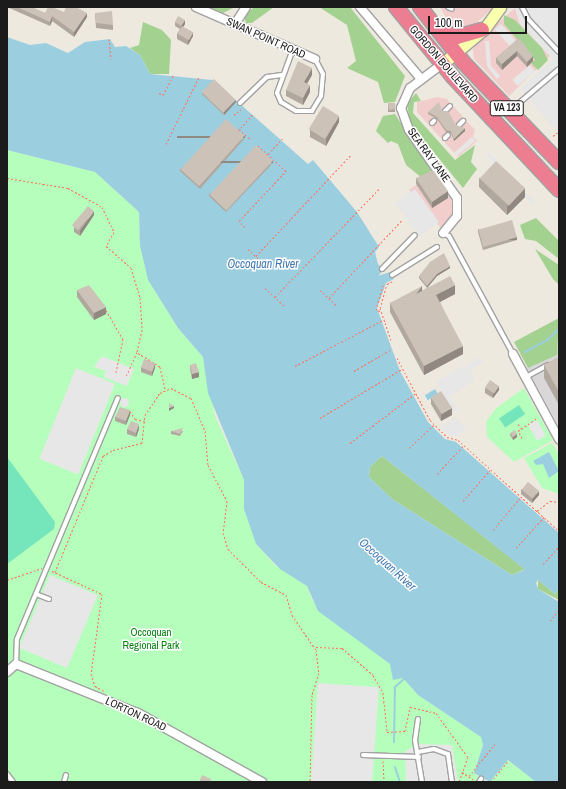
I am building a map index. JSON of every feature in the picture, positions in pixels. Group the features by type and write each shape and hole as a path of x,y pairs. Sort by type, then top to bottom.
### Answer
{"highway":[{"name":"GORDON BOULEVARD","path":"396,7 442,64 559,190"},
{"path":"406,7 441,50 456,53"},
{"name":"GORDON BOULEVARD","path":"420,7 456,53 559,162"},
{"path":"437,29 457,37 482,30"}],"street":[{"name":"SWAN POINT ROAD","path":"196,7 315,59"},
{"path":"235,24 246,7"},
{"path":"360,7 421,79"},
{"path":"442,64 482,30 500,7"},
{"name":"SEA RAY LANE","path":"442,64 421,79 404,96 402,117 457,198 457,216 443,233"},
{"path":"513,354 559,439"},
{"path":"7,672 16,664"},
{"name":"LORTON ROAD","path":"16,664 138,713 262,782"}],"lane":[{"path":"522,7 528,19 559,52"},
{"path":"293,49 277,90 281,102 301,112 312,111 318,103 323,84 322,68 315,59"},
{"path":"510,111 559,70"},
{"path":"241,106 267,77 282,75"},
{"path":"445,111 450,106"},
{"path":"459,125 463,121"},
{"path":"443,233 449,236 513,354"},
{"path":"382,269 415,235"},
{"path":"392,275 437,247"},
{"path":"525,377 552,363"},
{"path":"16,664 15,646 118,398"},
{"path":"36,594 50,598"},
{"path":"418,719 418,755 422,782"},
{"path":"363,755 418,755 434,749 448,754 452,782"},
{"path":"7,774 13,782"},
{"path":"64,782 66,775"}],"path":[{"path":"109,39 110,59"},
{"path":"159,93 163,94 174,74"},
{"path":"166,144 199,77"},
{"path":"234,115 241,106"},
{"path":"237,131 253,114"},
{"path":"239,129 250,139"},
{"path":"553,136 558,132"},
{"path":"266,156 282,139"},
{"path":"245,227 239,221 286,171 256,144"},
{"path":"256,256 351,155"},
{"path":"7,178 68,188 102,207 114,232 106,246 131,268 137,283 142,313 137,352 126,377"},
{"path":"275,297 378,189"},
{"path":"329,298 403,220"},
{"path":"248,249 264,264"},
{"path":"391,340 381,311 387,284 397,278"},
{"path":"381,311 376,310 384,286"},
{"path":"265,288 284,306"},
{"path":"320,290 337,306"},
{"path":"106,310 123,339 116,372"},
{"path":"295,366 384,320"},
{"path":"354,371 392,349"},
{"path":"137,352 160,367 165,389"},
{"path":"397,358 434,424 447,437 464,445 558,529"},
{"path":"320,418 403,368"},
{"path":"55,572 103,456 113,450 139,445 145,436 145,421 152,402 165,389"},
{"path":"165,389 186,394 197,407 207,438 208,465 227,501 223,533 228,549 261,582 286,595 292,616 315,647 319,673 312,695 310,782"},
{"path":"350,444 416,393"},
{"path":"115,404 145,421"},
{"path":"515,433 536,419"},
{"path":"409,448 434,424"},
{"path":"518,424 522,428"},
{"path":"518,431 522,438"},
{"path":"437,474 464,445"},
{"path":"463,501 491,470"},
{"path":"492,530 521,497"},
{"path":"537,511 550,501 559,502"},
{"path":"516,548 544,517"},
{"path":"543,564 559,547"},
{"path":"7,580 38,567 55,572 102,594 91,674 95,686 109,693"},
{"path":"550,621 559,610"},
{"path":"315,647 342,648 373,675 383,693 384,728 389,732 402,732 407,728 410,707 436,713 466,752 468,757 459,782"},
{"path":"469,776 495,744"},
{"path":"383,756 384,782"},
{"path":"491,782 507,762"},
{"path":"462,771 479,781"}],"shaded area":[{"path":"440,7 494,7 465,33 440,26 447,20"},
{"path":"559,7 559,134 520,89 553,59 520,24 515,8"},
{"path":"515,8 520,24 550,56 509,96 474,59 473,50 477,41"},
{"path":"501,24 516,41 510,47 495,29"},
{"path":"485,41 489,41 491,66 500,76 497,79 487,66"},
{"path":"530,65 535,71 518,86 512,80"},
{"path":"437,97 447,99 475,130 473,137 477,141 458,157 417,112 417,102"},
{"path":"472,137 475,141 457,156 454,153"},
{"path":"489,152 536,203 533,205 486,155"},
{"path":"435,172 456,209 454,218 441,228 409,190"},
{"path":"415,189 439,222 420,236 396,203"},
{"path":"559,347 559,427 527,368"},
{"path":"102,356 134,369 127,386 104,377 106,371 94,367"},
{"path":"480,357 483,362 470,370 475,380 450,396 458,410 453,412 436,382"},
{"path":"76,368 115,384 78,475 39,459"},
{"path":"122,398 126,398 128,402 126,406 122,406 120,404 120,400"},
{"path":"455,417 466,428 458,436 448,435 441,427"},
{"path":"537,420 546,436 537,441 528,425"},
{"path":"50,575 98,595 67,668 19,648"},
{"path":"318,683 379,687 372,782 311,782"},
{"path":"420,744 452,745 458,782 406,782 405,751"}],"green space":[{"path":"208,7 235,7 223,13"},
{"path":"254,7 274,7 252,23 246,23 244,16"},
{"path":"319,7 350,7 405,76 395,102 384,103 378,82 347,68 356,61 347,25"},
{"path":"504,15 515,20 542,48 548,60 538,70 531,63 535,60 504,24"},
{"path":"143,22 162,30 171,40 169,74 150,74 140,55 130,48 139,45"},
{"path":"416,93 421,101 414,102 413,113 455,160 475,145 471,162 477,169 463,188 410,123 407,104"},
{"path":"395,114 432,172 422,178 406,165 398,144 391,141 388,143 376,131 383,116"},
{"name":"Occoquan Regional Park","path":"7,150 95,172 139,212 140,246 148,280 178,328 203,357 215,416 244,480 256,544 276,566 307,586 312,600 390,664 396,678 403,678 418,695 482,737 483,745 474,773 486,782 7,782"},
{"path":"536,218 559,241 559,259 536,241 525,239 520,225"},
{"path":"535,249 559,265 559,285 553,279"},
{"path":"559,318 557,355 528,368 514,342"},
{"path":"524,388 553,440 514,462 487,437 486,422 495,409"},
{"path":"519,405 525,414 505,428 499,418"},
{"path":"552,443 559,455 559,494 542,488 524,458"},
{"path":"382,456 525,569 512,575 392,499 369,477 370,467"},
{"path":"7,457 55,522 54,529 7,564"},
{"path":"538,580 555,594 559,589 559,600 538,589"},
{"path":"508,760 536,782 490,782"}],"water":[{"name":"Occoquan River","path":"7,37 30,45 46,43 68,53 85,42 110,39 115,47 126,46 140,55 150,74 213,80 308,164 313,160 357,212 379,247 375,252 378,264 384,270 378,276 390,272 394,279 386,283 377,308 400,371 428,422 445,439 456,442 559,533 559,589 555,594 538,580 536,583 538,589 559,602 559,782 536,782 508,760 490,782 474,773 483,745 481,737 418,695 403,678 393,680 390,664 318,611 307,586 280,569 256,544 244,509 244,480 208,393 203,357 178,328 148,280 140,246 139,212 95,172 7,150","holes":["382,456 524,569 512,575 392,499 369,477 370,467"]},
{"path":"435,389 438,394 428,400 425,395"},
{"path":"549,452 559,471 549,478 543,464 536,465 533,461"}],"building":[{"path":"17,7 32,7 45,13 48,7 64,12 66,7 76,7 87,13 74,32 52,16 50,22"},
{"path":"112,11 113,25 96,23 95,13"},
{"path":"178,16 185,20 181,26 175,22"},
{"path":"182,26 193,32 189,40 178,34"},
{"path":"519,38 533,56 527,62 517,51 502,64 496,58"},
{"path":"298,61 312,68 304,82 310,85 303,98 286,90"},
{"path":"214,79 236,100 223,113 201,92"},
{"path":"439,102 442,111 448,111 456,125 465,128 454,139 451,131 446,130 437,117 428,112"},
{"path":"388,103 395,103 396,109 389,110"},
{"path":"323,106 339,116 325,139 309,129"},
{"path":"226,119 245,136 199,186 180,170"},
{"path":"256,145 273,161 226,210 210,195"},
{"path":"496,161 525,188 509,206 480,179"},
{"path":"433,170 448,191 432,202 416,178"},
{"path":"88,206 94,211 78,230 72,225"},
{"path":"512,220 517,237 483,247 478,230"},
{"path":"444,253 450,266 437,274 427,286 419,276 430,262"},
{"path":"450,276 455,285 436,295 463,346 424,366 390,303 422,286 416,294"},
{"path":"89,285 106,307 94,313 77,290"},
{"path":"559,357 559,392 544,365"},
{"path":"144,359 155,363 152,372 141,367"},
{"path":"196,363 199,372 192,374 190,365"},
{"path":"490,380 499,386 494,394 485,387"},
{"path":"441,391 452,408 442,414 431,398"},
{"path":"169,403 174,406 169,408"},
{"path":"120,407 130,410 126,421 115,417"},
{"path":"131,421 139,424 136,433 127,429"},
{"path":"183,428 180,434 171,431"},
{"path":"515,430 517,434 513,437 510,433"},
{"path":"528,482 539,491 533,499 522,490"},
{"path":"202,775 211,779 210,782 199,782"}],"waterway":[{"path":"525,352 546,341 559,329"},
{"path":"394,742 395,687 405,678"},
{"path":"395,767 400,782"}]}
